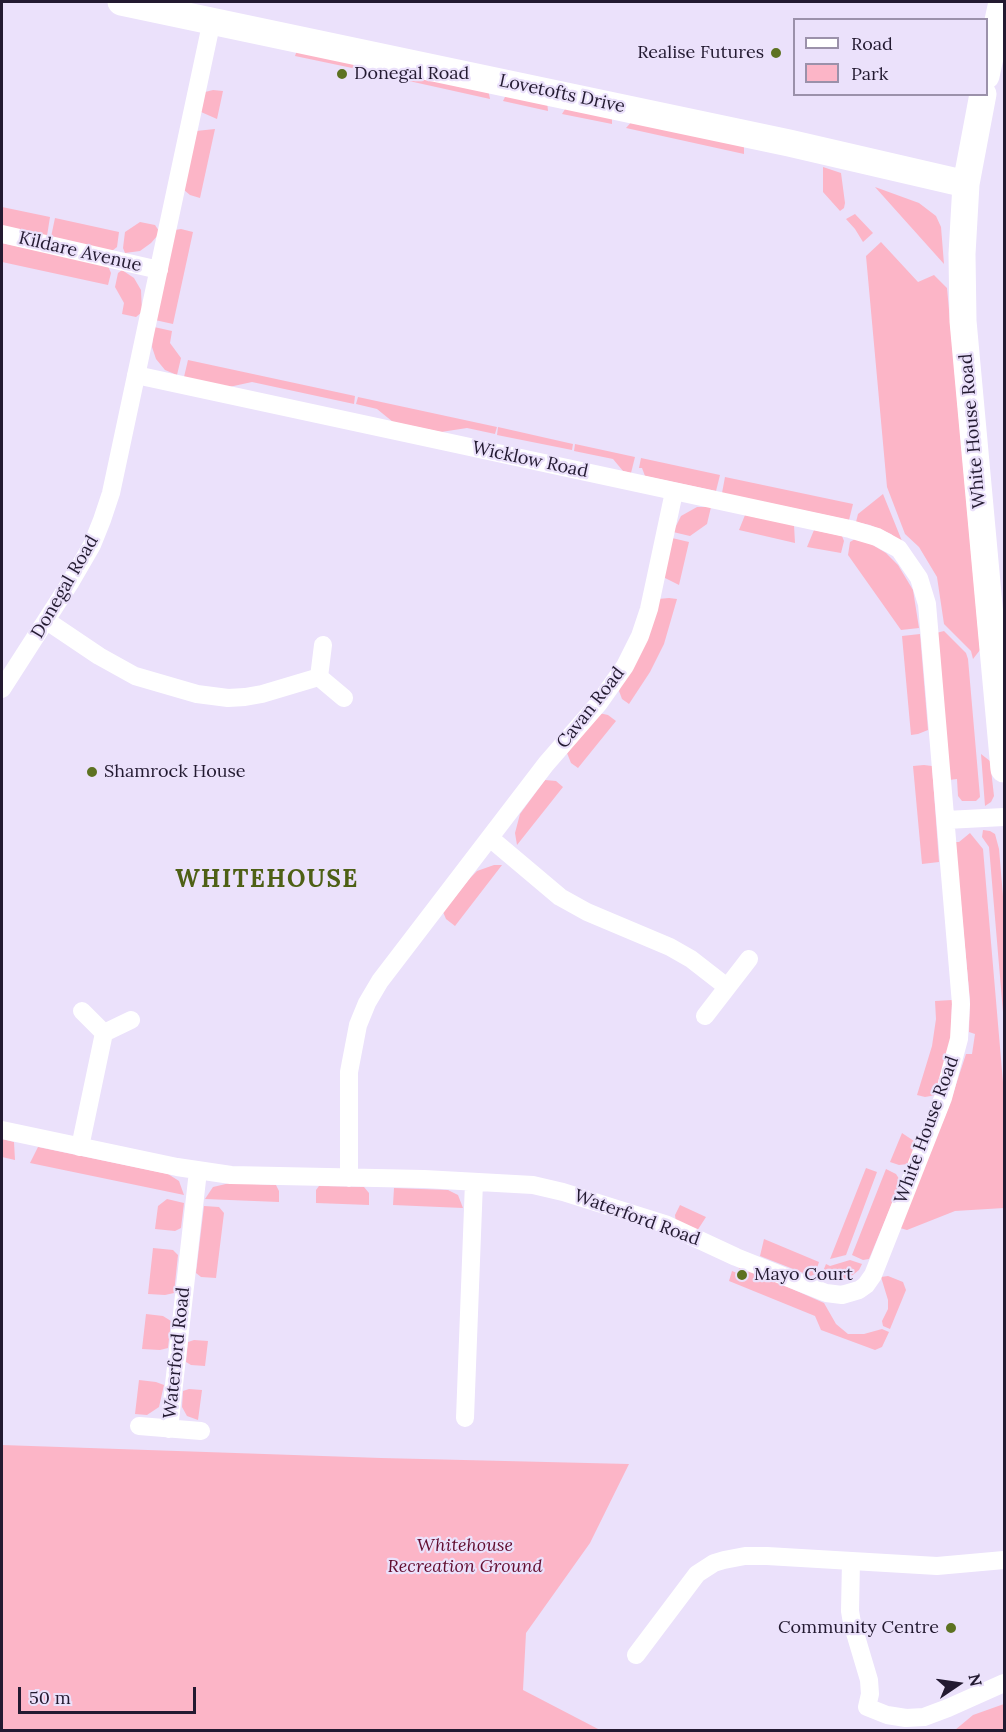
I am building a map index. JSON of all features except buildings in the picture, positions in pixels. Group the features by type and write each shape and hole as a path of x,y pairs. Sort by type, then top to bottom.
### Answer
{"street":[{"name":"Lovetofts Drive","path":"121,2 778,140 966,184"},
{"path":"988,71 1002,2"},
{"name":"Donegal Road","path":"2,689 47,621 92,545 111,493 212,20"},
{"name":"White House Road","path":"983,96 966,184 962,254 963,321 1005,769"},
{"name":"Kildare Avenue","path":"2,234 159,270"},
{"name":"Wicklow Road","path":"136,375 867,533 899,549 913,567"},
{"name":"Cavan Road","path":"349,1178 349,1072 358,1025 367,1003 380,981 546,764 599,703 625,666 640,636 646,616 674,492"},
{"name":"White House Road","path":"826,1293 842,1295 851,1293 866,1285 873,1275 943,1098 956,1053 961,1022 927,604 913,567"},
{"path":"47,621 99,656 135,676 197,694 228,698 262,694 319,677"},
{"path":"319,677 324,645"},
{"path":"319,677 344,698"},
{"path":"946,820 1005,817"},
{"path":"490,838 560,897 587,912 670,946 727,987"},
{"path":"705,1016 749,959"},
{"path":"82,1011 104,1033"},
{"path":"104,1033 131,1020"},
{"path":"80,1147 104,1033"},
{"name":"Waterford Road","path":"2,1130 198,1170 231,1174 424,1179 534,1185 665,1224 736,1257 826,1293"},
{"name":"Waterford Road","path":"169,1429 198,1170"},
{"path":"465,1418 474,1182"},
{"name":"Waterford Road","path":"139,1426 201,1431"},
{"path":"636,1655 697,1574 714,1563 734,1557 756,1556 937,1566 1005,1560"},
{"path":"851,1561 850,1611 869,1680 870,1694 867,1707 906,1718 924,1717 1005,1683"}],"green space":[{"path":"298,47 359,60 357,69 295,56"},
{"path":"393,68 488,89 490,99 391,77"},
{"path":"223,91 217,119 201,112 205,92"},
{"path":"507,93 547,101 548,111 503,101"},
{"path":"567,106 612,115 612,124 562,114"},
{"path":"633,120 744,143 744,154 626,128"},
{"path":"215,129 200,198 184,190 196,131"},
{"path":"823,167 841,173 845,203 844,208 840,211 823,192"},
{"path":"875,187 919,203 936,216 941,227 944,264"},
{"path":"2,207 50,217 47,236 2,226"},
{"path":"855,214 873,233 863,242 846,219"},
{"path":"55,218 119,232 117,247 112,251 51,237"},
{"path":"140,222 155,225 159,231 158,235 140,251 125,253 123,248 125,232"},
{"path":"175,230 193,232 173,324 155,320"},
{"path":"881,242 918,282 934,275 947,288 980,650 973,659 971,651 944,624 937,577 919,547 905,534 887,487 866,256"},
{"path":"2,243 108,266 111,273 108,285 2,262"},
{"path":"122,270 134,278 141,290 142,312 136,317 122,314 124,303 115,287 118,273"},
{"path":"154,327 172,331 170,343 181,358 177,375 165,370 156,359 152,347"},
{"path":"188,360 355,396 354,404 252,382 229,387 184,377"},
{"path":"358,397 497,427 495,434 467,428 441,432 393,422 377,409 356,404"},
{"path":"498,427 573,444 572,450 497,435"},
{"path":"575,444 635,457 631,473 623,471 613,459 574,451"},
{"path":"641,458 720,475 716,491 645,476 642,468 639,468"},
{"path":"725,477 853,504 849,520 722,493"},
{"path":"883,494 904,546 891,534 856,522 858,514"},
{"path":"697,507 711,507 707,524 690,536 673,532 681,516"},
{"path":"745,515 794,525 795,543 739,530"},
{"path":"814,530 842,536 844,541 841,553 807,547"},
{"path":"672,538 689,542 679,585 663,577"},
{"path":"855,539 871,544 886,553 898,565 913,590 919,628 901,630 848,555 850,542"},
{"path":"658,599 677,599 664,644 650,672 629,704 622,699 619,691"},
{"path":"944,631 966,653 968,659 980,797 976,801 962,801 958,796 957,779 949,780 936,633"},
{"path":"920,634 928,730 911,735 902,636"},
{"path":"599,713 608,715 616,721 578,768 571,763 567,753"},
{"path":"981,754 990,761 994,796 985,806"},
{"path":"913,766 932,766 939,862 922,864"},
{"path":"545,780 556,781 563,787 517,845 515,833 520,814"},
{"path":"983,830 995,834 999,849 1004,908 1004,1024 989,847 982,837"},
{"path":"970,833 983,849 1004,1094 1004,1208 955,1211 907,1230 900,1228 949,1106 966,1054 972,1054 975,1034 969,1032 970,1000 955,842 959,842"},
{"path":"494,865 502,865 455,926 446,919 443,912 477,871"},
{"path":"952,1000 951,1037 936,1095 925,1097 917,1095 932,1046 936,1019 935,1001"},
{"path":"902,1133 917,1143 908,1164 899,1165 890,1162"},
{"path":"2,1139 14,1142 15,1160 2,1157"},
{"path":"38,1147 168,1174 179,1181 184,1195 30,1163"},
{"path":"866,1168 877,1172 846,1255 830,1259"},
{"path":"886,1169 896,1174 901,1182 869,1259 863,1260 852,1255"},
{"path":"230,1183 276,1185 279,1191 279,1202 205,1199 213,1187"},
{"path":"319,1186 364,1187 369,1193 369,1205 316,1203 316,1190"},
{"path":"394,1188 448,1190 458,1195 463,1208 393,1205"},
{"path":"167,1199 184,1203 181,1228 175,1231 155,1229 158,1206"},
{"path":"680,1205 706,1217 697,1231 676,1223 675,1215"},
{"path":"204,1206 219,1207 224,1213 216,1278 201,1277 196,1273"},
{"path":"764,1239 819,1262 815,1274 811,1276 760,1256"},
{"path":"153,1248 173,1250 178,1255 174,1293 148,1294"},
{"path":"850,1260 862,1264 859,1270 849,1278 836,1280 821,1276 826,1264 830,1266"},
{"path":"740,1266 824,1303 836,1324 848,1334 864,1334 882,1329 889,1332 882,1347 875,1350 821,1330 815,1316 729,1281 732,1271 737,1273"},
{"path":"888,1276 903,1282 906,1290 890,1329 883,1326 882,1321 888,1309 888,1300 881,1277"},
{"path":"146,1314 163,1316 171,1321 168,1348 142,1349"},
{"path":"208,1341 205,1366 191,1365 186,1362 188,1342"},
{"path":"139,1380 164,1385 159,1407 147,1415 135,1414"},
{"path":"202,1390 198,1420 187,1416 182,1407 183,1391"},
{"name":"Whitehouse Recreation Ground","path":"2,1445 629,1464 590,1543 526,1633 523,1690 600,1730 2,1730"},
{"path":"1004,1704 1004,1730 955,1730 973,1715"}],"place":[{"name":"Realise Futures","path":"776,53"},
{"name":"Donegal Road","path":"342,74"},
{"name":"Shamrock House","path":"92,772"},
{"name":"Mayo Court","path":"742,1275"},
{"name":"Community Centre","path":"951,1628"}],"district":[{"name":"WHITEHOUSE","path":"267,880"}]}
